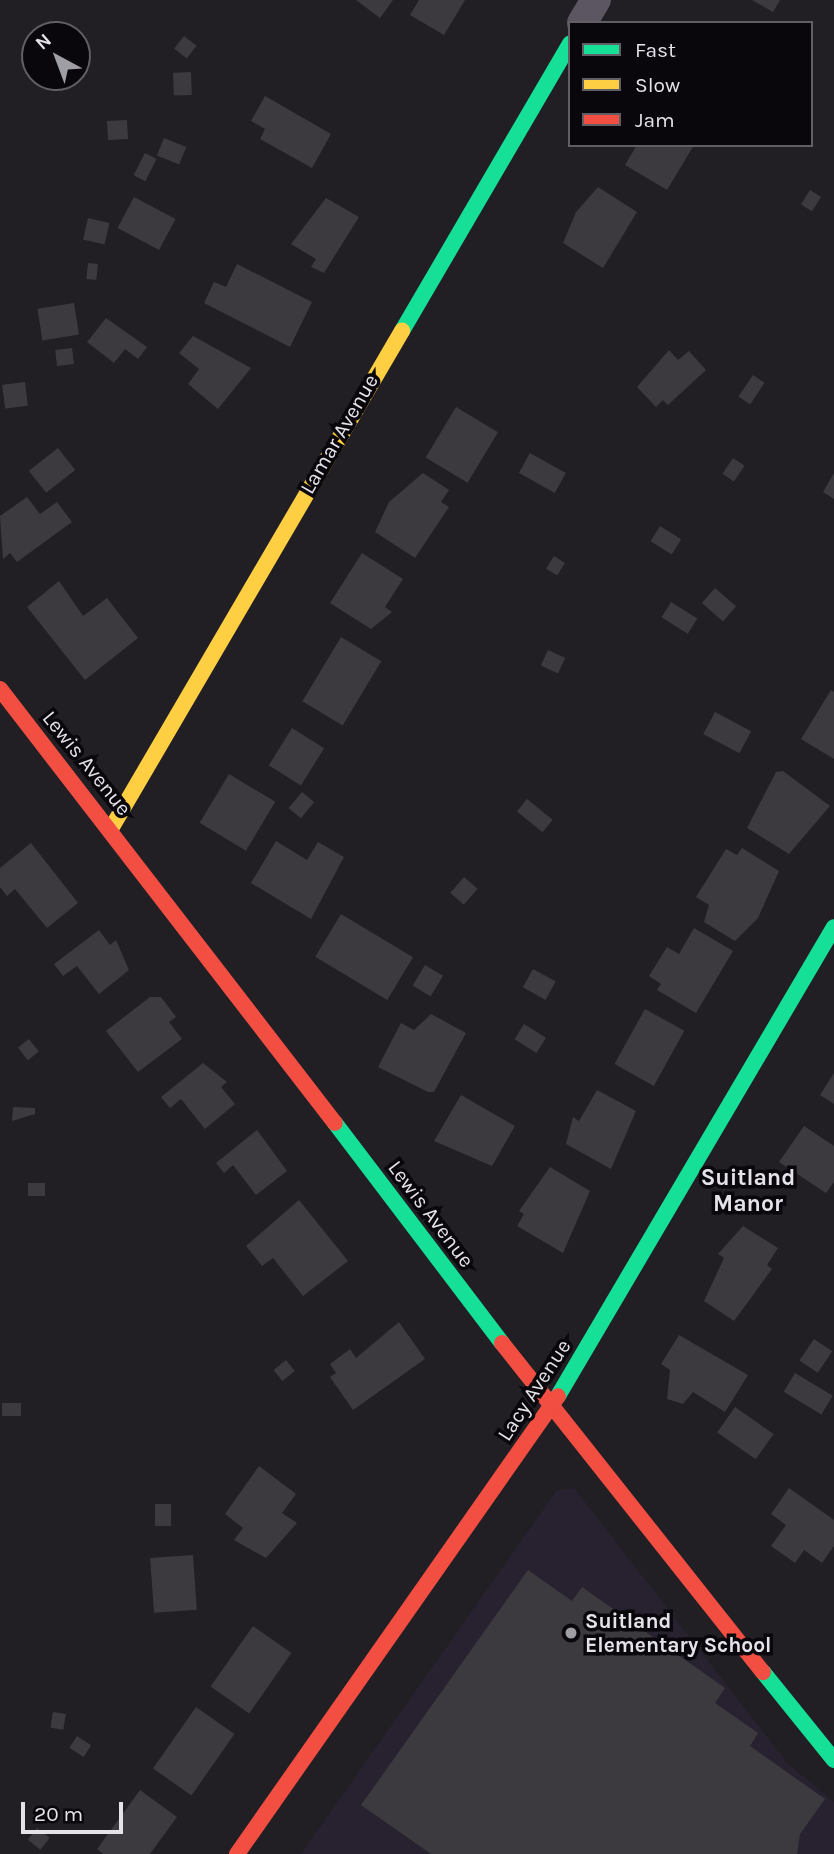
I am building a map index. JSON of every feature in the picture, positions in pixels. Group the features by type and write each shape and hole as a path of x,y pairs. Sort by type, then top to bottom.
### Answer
{"street":[{"path":"583,21 596,0"},
{"name":"Lamar Avenue","path":"113,827 568,46"},
{"name":"Lewis Avenue","path":"0,689 113,827 551,1408 834,1760"},
{"name":"Lacy Avenue","path":"237,1854 551,1408 834,928"}],"shaded area":[{"name":"Suitland Elementary School","path":"574,1488 788,1764 834,1802 834,1854 301,1854 557,1490"}],"building":[{"path":"356,0 393,0 380,18"},
{"path":"419,0 465,0 444,35 410,15"},
{"path":"752,0 780,0 773,12"},
{"path":"184,36 197,46 187,58 174,49"},
{"path":"191,72 192,95 174,96 173,73"},
{"path":"265,96 331,134 312,168 260,139 265,129 251,121"},
{"path":"127,120 128,139 108,140 107,121"},
{"path":"164,138 186,147 179,165 157,156"},
{"path":"636,147 693,147 667,190 625,165"},
{"path":"145,153 157,159 145,181 134,175"},
{"path":"598,187 637,212 603,268 563,243 576,212"},
{"path":"810,190 821,197 812,211 801,204"},
{"path":"134,197 175,219 159,250 118,228"},
{"path":"326,198 359,217 324,273 311,267 316,259 291,244"},
{"path":"88,218 109,223 104,244 83,239"},
{"path":"88,263 98,264 96,280 86,279"},
{"path":"237,264 312,302 290,347 204,303 214,282 226,287"},
{"path":"74,303 79,335 42,340 37,309"},
{"path":"106,318 147,347 138,359 125,349 114,363 87,342"},
{"path":"193,336 251,368 218,409 188,384 199,369 179,353"},
{"path":"72,348 74,364 57,366 55,350"},
{"path":"669,350 678,360 689,351 706,370 668,405 663,400 656,407 637,387"},
{"path":"753,375 765,383 750,404 738,397"},
{"path":"25,382 28,406 5,409 2,385"},
{"path":"456,407 498,432 468,483 426,458"},
{"path":"58,448 75,470 46,493 29,471"},
{"path":"530,453 566,473 555,493 519,473"},
{"path":"733,458 745,466 734,482 722,474"},
{"path":"423,473 449,490 441,502 449,507 415,558 375,532 389,502"},
{"path":"834,473 834,499 823,492"},
{"path":"27,497 40,514 57,502 72,522 17,562 10,553 3,559 0,516"},
{"path":"660,526 681,539 672,555 650,541"},
{"path":"362,553 403,579 385,607 392,612 371,629 330,603"},
{"path":"554,556 565,563 557,576 546,569"},
{"path":"59,581 83,616 107,598 138,638 85,680 27,607"},
{"path":"715,588 736,606 723,621 702,603"},
{"path":"671,602 697,618 688,634 661,617"},
{"path":"341,637 381,661 343,725 302,701"},
{"path":"548,650 565,658 558,673 541,665"},
{"path":"831,690 834,692 834,759 801,739"},
{"path":"715,712 751,731 739,753 703,734"},
{"path":"292,728 324,748 301,785 269,765"},
{"path":"783,771 830,806 789,854 747,828 776,772"},
{"path":"229,774 275,802 246,851 200,823"},
{"path":"302,792 314,802 301,818 289,808"},
{"path":"527,799 553,820 543,832 517,811"},
{"path":"276,841 307,860 318,842 344,857 311,919 251,883"},
{"path":"31,843 78,903 47,928 15,889 7,896 0,887 0,868"},
{"path":"742,848 779,871 758,918 735,941 704,922 709,905 696,897 726,849 737,855"},
{"path":"464,877 478,889 464,905 450,893"},
{"path":"341,914 413,957 387,1000 315,957"},
{"path":"694,928 733,951 696,1013 657,990 661,984 649,976 667,947 679,954"},
{"path":"99,930 110,945 116,940 129,970 99,994 77,966 63,976 54,964"},
{"path":"425,965 443,976 431,996 413,986"},
{"path":"533,969 556,982 546,1000 523,987"},
{"path":"150,997 161,997 176,1017 169,1022 182,1039 138,1072 106,1031"},
{"path":"645,1009 684,1031 654,1086 614,1064"},
{"path":"431,1014 466,1033 434,1092 428,1092 378,1067 401,1023 414,1030"},
{"path":"524,1024 546,1038 537,1053 514,1039"},
{"path":"29,1039 39,1052 28,1060 18,1048"},
{"path":"203,1063 227,1082 221,1087 235,1104 205,1129 181,1099 170,1108 161,1097"},
{"path":"834,1073 834,1104 820,1095"},
{"path":"597,1090 636,1111 611,1169 566,1144 573,1117 579,1121"},
{"path":"461,1095 515,1126 492,1166 434,1141"},
{"path":"13,1107 35,1108 35,1114 12,1121"},
{"path":"804,1126 834,1146 834,1182 826,1193 779,1162"},
{"path":"257,1130 287,1171 256,1195 233,1165 224,1173 216,1163"},
{"path":"550,1167 590,1191 563,1253 517,1226 524,1214 519,1211"},
{"path":"28,1183 45,1183 45,1196 28,1196"},
{"path":"299,1200 348,1261 303,1296 273,1258 262,1266 246,1246"},
{"path":"743,1226 778,1248 767,1265 772,1269 734,1321 704,1301 724,1258 718,1254"},
{"path":"399,1322 425,1359 353,1410 330,1377 336,1373 330,1364 350,1349 356,1358"},
{"path":"679,1335 748,1375 725,1412 693,1392 683,1404 667,1399 670,1370 661,1364"},
{"path":"814,1339 832,1351 818,1373 799,1361"},
{"path":"286,1360 295,1371 282,1381 274,1370"},
{"path":"795,1373 833,1396 821,1415 784,1392"},
{"path":"2,1403 21,1403 21,1416 2,1416"},
{"path":"735,1407 774,1434 756,1459 717,1432"},
{"path":"259,1466 296,1494 282,1513 297,1523 266,1558 234,1540 243,1528 225,1514"},
{"path":"789,1488 834,1520 834,1546 822,1563 804,1550 795,1563 771,1546 786,1525 771,1514"},
{"path":"155,1504 171,1504 171,1526 155,1526"},
{"path":"193,1555 197,1610 154,1613 150,1558"},
{"name":"Suitland Elementary School","path":"528,1570 572,1601 582,1587 725,1688 715,1703 758,1733 750,1746 825,1799 800,1834 797,1854 431,1854 361,1805"},
{"path":"253,1626 292,1653 249,1714 211,1687"},
{"path":"196,1707 235,1734 191,1795 153,1768"},
{"path":"53,1712 66,1714 63,1730 50,1728"},
{"path":"77,1736 91,1745 84,1757 69,1748"},
{"path":"140,1790 177,1817 150,1854 103,1854 97,1849"},
{"path":"37,1828 50,1838 40,1850 28,1840"}],"traffic: fast":[{"path":"402,331 568,46"},
{"path":"558,1396 834,927"},
{"path":"335,1123 502,1343"},
{"path":"763,1672 834,1760"}],"traffic: slow":[{"path":"112,827 402,331"}],"traffic: jam":[{"path":"0,689 335,1123"},
{"path":"502,1343 763,1672"},
{"path":"237,1854 558,1396"}],"place":[{"name":"Suitland Elementary School","path":"571,1633"}],"district":[{"name":"Suitland Manor","path":"748,1191"}]}
